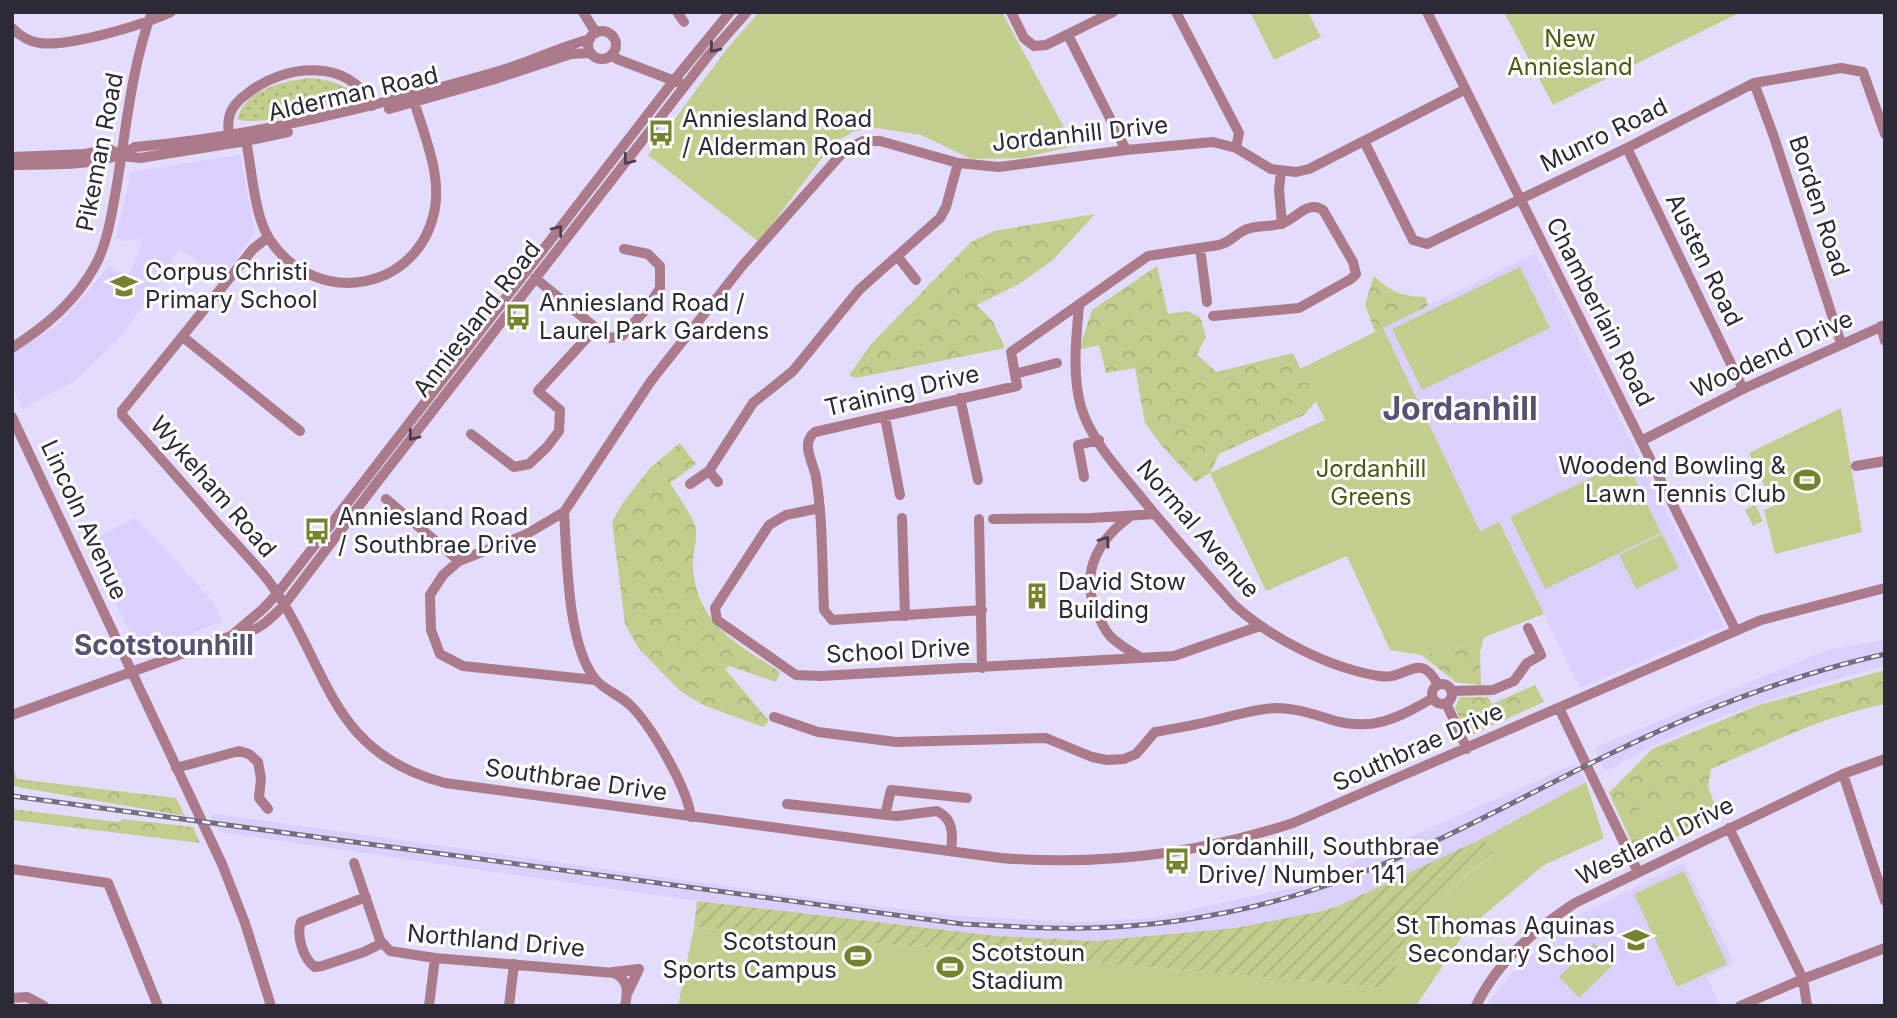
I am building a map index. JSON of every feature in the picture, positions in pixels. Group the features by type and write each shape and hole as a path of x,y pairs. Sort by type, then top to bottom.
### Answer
{"street":[{"path":"12,28 27,40 54,44 171,12"},
{"path":"583,12 593,36 590,52"},
{"name":"Anniesland Road","path":"12,715 231,636 250,634 272,618 675,79 730,12"},
{"name":"Anniesland Road","path":"231,636 277,594 481,339 535,278 708,56 747,12"},
{"path":"1011,12 1024,38 1034,46 1046,46 1113,12"},
{"path":"1176,12 1239,133 1236,148"},
{"name":"Chamberlain Road","path":"1427,12 1736,631"},
{"name":"Pikeman Road","path":"12,348 62,311 95,265 109,227 136,76 150,17"},
{"path":"593,36 605,32 613,37 615,46 612,54"},
{"path":"1068,35 1126,150"},
{"name":"Alderman Road","path":"12,165 107,160 122,156 135,147 229,136 414,99 593,36"},
{"name":"Alderman Road","path":"12,158 85,154 109,149 122,156 140,158 246,141 414,99 571,54 590,52 601,59 612,54 617,59 675,79 685,87"},
{"name":"Munro Road","path":"1364,141 1413,240 1419,244 1427,244 1627,148 1754,83 1841,68 1863,72 1885,134"},
{"name":"Alderman Road","path":"229,136 231,111 244,96 272,78 293,71 317,70 341,77 362,89 372,106"},
{"name":"Borden Road","path":"1754,83 1841,343"},
{"path":"1282,224 1279,190 1281,171 1309,169 1465,90"},
{"path":"246,141 259,211 268,237 289,261 303,271 332,282 349,284 374,280 394,271 407,261 425,238 432,221 436,194 431,161 414,99"},
{"name":"Jordanhill Drive","path":"564,512 651,381 743,265 845,150 863,141 880,141 958,163 999,167 1126,150 1213,142 1236,148 1270,169 1281,171"},
{"name":"Austen Road","path":"1627,148 1744,389"},
{"path":"690,484 709,471 753,403 793,371 859,290 940,218 946,207 958,163"},
{"path":"1079,306 1148,256 1230,242 1242,231 1282,224 1310,207 1320,208 1353,262 1356,274 1299,308 1213,316"},
{"name":"Wykeham Road","path":"268,237 253,249 122,411 122,415 260,571 284,605"},
{"path":"1200,248 1206,302"},
{"path":"535,278 610,338 622,336 648,307 660,288 660,266 648,254 624,249"},
{"path":"898,257 916,280"},
{"name":"Training Drive","path":"982,610 832,620 827,616 824,610 820,508 807,442 809,436 815,432 1017,386 1011,352 1079,306"},
{"name":"Normal Avenue","path":"1079,306 1075,367 1081,405 1099,440 1112,461 1155,514 1234,605 1279,639 1325,660 1377,676 1390,677 1414,667 1423,667 1431,671 1438,685"},
{"path":"1883,326 1885,341"},
{"name":"Woodend Drive","path":"1641,441 1744,389 1883,326"},
{"path":"471,434 514,467 529,464 559,431 561,410 538,391 596,328"},
{"path":"183,337 300,431"},
{"path":"1015,374 1057,363"},
{"path":"960,398 978,480"},
{"name":"Lincoln Avenue","path":"12,417 18,440 210,837 242,914 271,1006"},
{"path":"885,417 900,495"},
{"path":"1084,477 1078,445 1099,440"},
{"path":"1856,466 1885,461"},
{"path":"709,471 718,482"},
{"path":"386,499 458,561"},
{"name":"School Drive","path":"820,508 786,515 769,525 715,608 717,620 796,675 982,668 1174,656 1260,626"},
{"path":"595,680 578,646 571,607 564,512 525,535 458,561 443,575 430,595 431,631 440,654 463,666 595,680 630,704 654,736 676,776 691,817"},
{"path":"993,519 1155,514"},
{"path":"1131,516 1104,540 1095,557 1089,581 1093,604 1109,634 1141,658"},
{"path":"902,518 905,616"},
{"path":"979,519 982,668"},
{"name":"Southbrae Drive","path":"284,605 301,633 326,689 344,717 376,750 407,770 444,783 951,851 1023,859 1093,861 1136,858 1214,846 1313,816 1736,631 1788,612 1885,588"},
{"path":"1451,691 1493,690 1514,681 1527,663 1541,655 1528,628"},
{"path":"1438,685 1447,686 1451,691 1450,699 1446,703 1437,703 1433,698 1433,689 1438,685"},
{"path":"774,716 818,732 896,743 1046,738 1107,760 1124,759 1136,754 1155,732 1205,723 1249,711 1277,708 1300,710 1341,723 1367,726 1389,721 1433,698"},
{"path":"1446,703 1467,749"},
{"path":"1559,708 1638,872"},
{"path":"176,768 244,752 258,762 261,778 259,798 268,809"},
{"name":"Westland Drive","path":"1476,1006 1501,967 1523,942 1550,919 1575,903 1843,774 1885,760"},
{"path":"1843,774 1885,901"},
{"path":"885,815 891,790 967,798"},
{"path":"788,804 885,815 937,811 943,814 951,827 951,851"},
{"path":"1729,828 1803,978 1807,1006"},
{"name":"Northland Drive","path":"354,863 382,943 396,954 610,972 623,979 627,993"},
{"path":"12,869 108,883 158,1006"},
{"path":"366,897 301,922 298,933 307,959 314,967 322,966 365,952 382,943"},
{"path":"1740,1006 1803,978 1885,948"},
{"path":"429,1006 435,958"},
{"path":"509,1006 514,964"},
{"name":"Northland Drive","path":"610,972 639,969 627,993 625,1006"},
{"path":"12,998 27,997 44,1006"}],"shaded area":[{"name":"Corpus Christi Primary School","path":"240,155 255,233 221,279 179,248 153,293 116,342 74,381 23,409 12,385 12,355 61,322 108,267 128,275 141,246 140,239 126,241 116,238 131,172"},
{"name":"Jordanhill Greens","path":"1535,253 1724,626 1580,688 1499,523 1480,531 1383,328"},
{"path":"136,518 214,603 222,621 140,653 85,543"},
{"path":"1885,640 1885,666 1818,684 1706,722 1648,748 1604,772 1595,748 1812,656 1831,649"},
{"path":"1575,764 1586,782 1483,838 1338,906 1293,918 1235,928 1094,941 997,936 697,901 220,832 209,813 774,893 957,916 1079,922 1154,918 1309,884"},
{"name":"St Thomas Aquinas Secondary School","path":"1684,863 1734,963 1707,977 1719,1006 1486,1006 1512,973 1577,916"}],"green space":[{"path":"759,12 1002,12 1074,146 1022,158 971,159 921,135 877,128 855,131 833,143 759,242 648,155 726,50"},
{"path":"1308,12 1321,37 1274,60 1251,14"},
{"name":"New Anniesland","path":"1504,12 1741,12 1553,105"},
{"path":"308,78 333,82 355,94 352,100 293,115 260,121 237,119 241,109 256,94 276,85"},
{"path":"1095,214 1053,260 1019,284 977,305 993,322 1005,348 856,378 849,375 872,343 971,242 994,231"},
{"path":"1157,266 1168,314 1187,311 1200,317 1206,337 1197,354 1216,372 1293,353 1316,401 1304,415 1219,454 1210,473 1195,482 1145,423 1135,368 1106,373 1099,345 1079,350 1092,310"},
{"path":"1520,267 1550,328 1422,390 1392,329"},
{"path":"1374,276 1397,293 1426,297 1428,306 1375,332 1365,304"},
{"name":"Jordanhill Greens","path":"1383,328 1480,531 1499,522 1544,614 1454,649 1421,655 1390,650 1347,556 1266,591 1210,473 1325,420 1300,369"},
{"name":"Woodend Bowling & Lawn Tennis Club","path":"1841,408 1862,532 1775,554 1764,510 1774,506 1749,453"},
{"path":"680,443 696,464 670,483 695,525 693,568 702,604 722,631 780,672 776,682 729,666 725,669 769,721 763,727 703,705 680,691 639,649 625,624 612,522 622,504 650,468"},
{"path":"1626,461 1661,533 1545,589 1510,517"},
{"path":"1755,504 1763,521 1753,526 1745,510"},
{"path":"1662,534 1679,568 1636,589 1619,555"},
{"path":"1484,637 1480,652 1481,685 1456,682 1421,655 1454,649"},
{"path":"1885,670 1885,704 1818,723 1711,769 1708,786 1719,817 1647,851 1632,843 1609,793 1652,749 1759,705"},
{"path":"1535,685 1544,702 1471,735 1465,733 1455,708 1460,697 1488,697 1492,704"},
{"path":"12,764 17,779 176,798 185,816 12,786"},
{"name":"Scotstoun Sports Campus","path":"1586,782 1604,838 1544,865 1467,929 1416,1006 678,1006 694,927 1388,988 1406,939 1428,907 1493,854 1483,838"},
{"path":"1679,791 1692,821 1649,841 1635,811"},
{"path":"12,809 118,822 123,819 193,827 200,843 12,820"},
{"path":"1483,838 1493,853 1428,907 1406,939 1388,988 694,927 697,901 997,936 1094,941 1235,928 1338,906"},
{"path":"1684,871 1727,964 1677,987 1634,894"},
{"path":"1594,943 1614,964 1579,998 1559,977"}],"railway":[{"path":"12,796 962,924 1057,928 1122,927 1221,914 1317,889 1348,878 1417,850 1682,721 1782,683 1885,654"}],"place":[{"name":"Anniesland Road / Alderman Road","path":"661,133"},
{"name":"Corpus Christi Primary School","path":"124,286"},
{"name":"Anniesland Road / Laurel Park Gardens","path":"518,317"},
{"name":"Woodend Bowling & Lawn Tennis Club","path":"1807,480"},
{"name":"Anniesland Road / Southbrae Drive","path":"317,531"},
{"name":"David Stow Building","path":"1037,596"},
{"name":"Jordanhill, Southbrae Drive/ Number 141","path":"1177,861"},
{"name":"St Thomas Aquinas Secondary School","path":"1636,940"},
{"name":"Scotstoun Sports Campus","path":"858,956"},
{"name":"Scotstoun Stadium","path":"950,967"}],"district":[{"name":"Jordanhill","path":"1460,409"},
{"name":"Scotstounhill","path":"164,645"}]}
